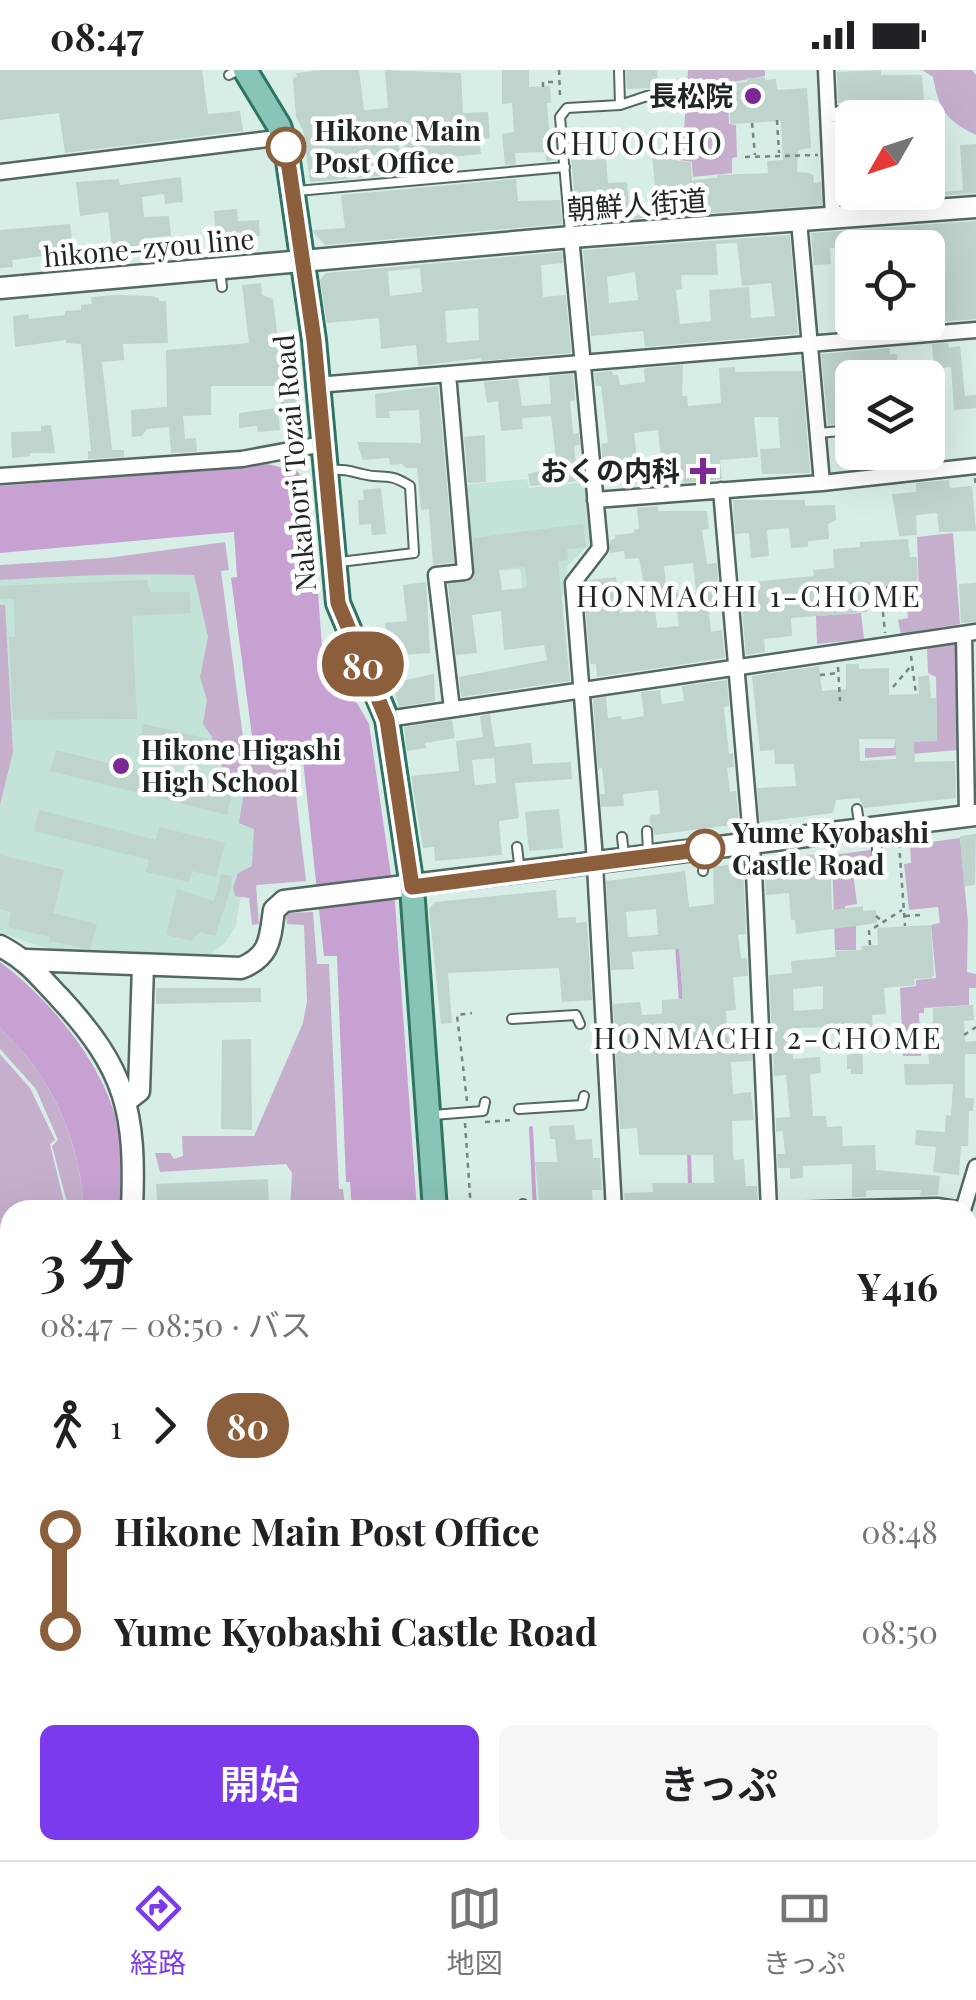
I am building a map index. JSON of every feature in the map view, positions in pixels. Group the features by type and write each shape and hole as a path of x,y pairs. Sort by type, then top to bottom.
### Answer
{"main road":[{"name":"Nakabori Tozai Road","path":"245,73 284,137 289,204 320,358 323,444 341,612 372,670 401,765 434,1200"}],"street":[{"path":"826,70 830,155 841,222"},
{"path":"828,115 835,115"},
{"path":"0,172 25,172 284,137"},
{"name":"朝鮮人街道","path":"302,262 483,239 571,238 597,228 841,222 948,202 976,207"},
{"path":"799,221 822,483"},
{"path":"571,238 588,457 600,548 573,583 583,745 596,824 593,863 605,988 614,1200"},
{"name":"hikone-zyou line","path":"0,288 302,262"},
{"path":"320,358 374,378 458,376 626,357 687,358 790,349 834,340 972,331"},
{"path":"452,709 436,575 465,572 458,376"},
{"path":"0,476 242,459 323,444"},
{"path":"595,500 822,483 976,466"},
{"path":"728,488 758,925 770,1200"},
{"path":"26,960 228,969 252,964 271,944 278,905 705,849 864,822 972,816 970,633 808,654 387,720"},
{"path":"0,946 26,960 102,1046 126,1101 134,1156 132,1200"},
{"path":"126,1101 139,1092 143,966"},
{"path":"966,1200 976,1167"}],"lane":[{"path":"618,70 620,105"},
{"path":"571,238 560,117 567,108 591,109 670,94"},
{"path":"289,204 326,193 565,167"},
{"path":"818,433 835,432"},
{"path":"327,470 352,468 361,474 392,475 410,486 414,553 335,562"},
{"path":"864,822 879,867"},
{"path":"647,831 648,856"},
{"path":"622,837 624,860"},
{"path":"517,847 520,873"},
{"path":"703,872 705,849"},
{"path":"512,1019 576,1015 580,1024"},
{"path":"518,1109 582,1105 584,1096"},
{"path":"428,1116 484,1111 480,1101"}],"path":[{"path":"564,112 560,108 559,72 566,73"},
{"path":"543,86 543,82 559,82"},
{"path":"777,120 779,155"},
{"path":"752,123 755,155"},
{"path":"744,143 754,142"},
{"path":"745,157 830,155"},
{"path":"874,582 872,592 888,592 887,586"},
{"path":"881,592 886,644"},
{"path":"882,603 896,602"},
{"path":"910,642 916,694"},
{"path":"836,652 840,701"},
{"path":"892,687 912,664"},
{"path":"820,675 838,673"},
{"path":"899,840 904,926"},
{"path":"870,945 869,931 904,910"},
{"path":"904,916 920,915"},
{"path":"876,916 883,922"},
{"path":"472,1014 458,1014 465,1101 480,1101"},
{"path":"964,1035 976,1028"},
{"path":"464,1123 471,1200"}],"shaded area":[{"path":"688,70 765,70 765,76 727,83 729,124 736,125 737,157 732,158 732,173 693,177 692,162 679,160 678,131 684,131"},
{"path":"922,70 972,70 976,75 976,135 945,112 945,100 939,100 933,77"},
{"path":"267,464 297,471 310,487 324,673 357,703 369,724 395,903 416,1200 351,1200 350,1182 346,1182 337,956 324,956 302,751 254,751 231,578 237,577 234,532 0,553 0,486"},
{"path":"527,479 529,488 588,482 594,540 567,566 569,594 524,599 520,569 470,573 463,485"},
{"path":"953,533 960,624 901,634 898,620 908,618 907,608 899,609 898,596 919,589 917,537"},
{"path":"225,542 229,570 221,571 246,760 292,761 306,881 256,885 259,924 252,925 249,898 235,896 233,888 238,873 252,866 254,829 239,823 243,797 213,753 212,737 203,724 207,700 200,677 208,637 194,575 0,580 0,565 108,558"},
{"name":"Hikone Higashi High School","path":"207,558 239,755 269,859 257,886 240,899 236,926 226,942 206,958 118,958 41,947 0,932 0,574"},
{"path":"0,605 5,605 13,752 0,805"},
{"path":"861,613 864,639 817,644 816,616"},
{"path":"957,643 958,750 865,758 865,748 894,748 895,742 937,741 936,677 928,673 927,646"},
{"path":"960,838 968,922 967,972 976,974 976,988 969,988 969,1005 924,1008 924,1013 919,1013 921,1056 903,1056 900,988 916,986 916,980 936,978 931,925 940,923 938,907 909,910 904,864 911,863 910,845"},
{"path":"871,850 871,870 853,872 857,904 845,906 846,926 856,926 856,950 835,950 832,855"},
{"path":"313,912 317,964 329,964 339,1189 343,1189 344,1200 291,1200 292,1173 286,1164 160,1172 155,1153 170,1153 174,1159 183,1156 182,1136 254,1136 303,1023 307,1001 304,925 287,924 286,913"},
{"path":"0,962 35,992 67,1028 105,1088 118,1134 121,1200 83,1200 76,1159 60,1111 34,1067 0,1028"},
{"path":"0,1028 48,1088 69,1135 83,1200 66,1200 52,1146 58,1140 36,1089 0,1049"},
{"path":"0,1054 30,1088 55,1140 50,1144 64,1200 0,1200"}],"building":[{"path":"0,70 202,70 208,114 240,111 243,131 65,153 59,113 0,120"},
{"path":"359,70 364,110 388,108 385,70 461,73 463,113 488,112 490,138 479,140 481,154 451,157 452,170 434,171 398,141 403,174 310,182 303,130 296,117 293,78 296,73"},
{"path":"502,70 529,70 529,87 550,86 550,145 555,144 556,160 546,161 545,152 515,153 516,164 505,165 502,134 514,132 512,103 502,104"},
{"path":"626,70 657,70 658,88 627,89"},
{"path":"881,70 881,75 922,75 924,100 838,100 837,72"},
{"path":"765,77 776,79 777,90 807,88 811,148 798,150 797,172 809,173 814,183 821,182 822,205 577,223 570,145 586,148 587,160 606,159 608,183 627,182 630,216 657,213 652,152 676,150 677,161 691,162 692,180 768,173 767,161 783,160 781,121 730,124 728,84"},
{"path":"976,144 976,193 945,195 945,192 963,190 960,145"},
{"path":"181,177 183,202 165,204 164,194 142,197 144,217 169,216 171,236 144,238 144,245 112,248 108,212 80,216 76,182 119,179 120,185"},
{"path":"516,179 518,201 560,200 562,224 325,245 313,230 345,228 341,195"},
{"path":"237,209 238,221 259,220 260,236 216,242 214,211"},
{"path":"976,221 976,319 945,322 945,230 852,230"},
{"path":"70,224 74,252 12,260 13,267 0,268 0,230"},
{"path":"835,231 831,264 814,265 811,233"},
{"path":"790,235 798,334 645,347 643,331 591,336 583,250","holes":["737,243 742,286 771,283 775,316 751,318 749,287 709,290 711,321 680,324 676,290 682,289 681,275 718,275 716,244","635,272 638,300 609,303 607,277"]},
{"path":"562,252 563,263 541,265 543,297 566,295 571,353 418,366 416,345 381,349 379,318 327,323 320,280 326,273","holes":["420,268 422,292 390,296 388,271","478,308 479,340 447,343 445,311"]},
{"path":"261,283 262,295 273,299 279,347 288,346 290,358 296,358 301,404 281,406 279,386 211,386 211,415 183,416 185,439 196,438 197,452 171,453 169,427 147,429 142,436 132,437 131,410 167,407 166,350 249,343 242,285"},
{"path":"151,296 166,301 168,343 123,344 124,360 102,362 112,450 124,450 124,457 88,459 91,451 81,344 66,340 15,347 13,316 28,314 29,319 65,315 65,311 81,310 81,305 92,304 91,297"},
{"path":"932,344 960,346 965,396 976,395 976,408 954,410 951,367 945,368 945,360 933,360"},
{"path":"890,348 890,354 897,354 898,360 835,360 835,424 828,425 821,354"},
{"path":"683,365 682,396 687,396 688,406 721,403 719,368 735,367 735,372 802,371 810,473 762,474 760,449 780,448 778,417 754,417 758,457 720,460 722,479 683,483 682,474 655,476 656,485 639,486 637,462 661,459 658,430 634,433 637,459 603,462 601,444 608,443 601,386 596,386 594,373 612,371 618,375 620,385 645,382 647,368"},
{"path":"573,374 575,400 570,401 573,434 579,433 580,445 574,446 578,481 530,486 528,474 557,467 551,416 522,418 523,429 501,431 498,401 487,403 484,382 518,379 522,406 551,404 549,376"},
{"path":"438,386 454,562 433,565 429,509 421,510 417,468 390,465 389,458 363,460 357,442 421,443 419,410 389,411 390,418 376,418 375,394"},
{"path":"278,408 280,430 258,432 257,426 239,428 239,413"},
{"path":"51,425 55,453 12,458 11,432 41,431 41,426"},
{"path":"485,435 486,482 468,483 464,437"},
{"path":"949,480 950,488 972,486 976,531 939,532 937,513 916,515 917,535 899,536 892,494 916,492 916,483"},
{"path":"381,488 386,534 372,535 371,524 359,525 358,500 364,500 363,490"},
{"path":"733,500 805,500 805,506 835,505 836,520 828,524 829,539 808,541 808,547 791,548 789,528 767,530 769,556 751,558 749,533 735,534"},
{"path":"658,506 658,511 707,511 709,529 702,530 707,564 717,563 719,595 719,601 708,602 711,632 722,630 725,658 597,677 596,664 590,664 584,593 589,580 616,577 620,613 644,610 643,601 654,600 657,628 679,626 675,593 696,592 693,563 664,566 667,593 646,595 639,558 625,559 624,551 610,553 610,540 615,535 639,529 637,508"},
{"path":"583,524 586,547 567,549 568,560 558,561 570,681 461,697 459,677 547,660 544,645 504,650 501,611 472,615 477,653 456,655 448,584 467,582 474,577 473,538","holes":["525,567 527,588 502,590 499,569"]},
{"path":"908,539 910,557 917,557 918,589 902,589 902,585 870,587 867,612 791,618 792,636 764,639 765,652 746,655 740,583 814,576 813,570 834,568 833,549 860,547 860,542"},
{"path":"147,580 150,592 190,592 191,613 132,616 137,719 13,720 9,637 15,637 14,599 0,599 0,586"},
{"path":"426,582 430,653 390,656 385,623 407,621 403,585"},
{"path":"976,583 976,622 961,623 959,584"},
{"path":"846,664 859,664 859,669 889,668 889,695 919,694 918,677 929,675 931,698 936,698 937,741 914,741 915,762 955,761 956,798 864,808 859,798 836,800 833,813 760,822 757,788 796,786 794,764 775,764 774,750 760,751 752,676 819,666 822,691 846,689","holes":["859,739 895,739 896,759 860,761"]},
{"path":"434,674 435,701 399,707 392,683"},
{"path":"727,680 729,706 724,707 734,767 727,768 730,792 736,791 739,824 655,835 649,820 651,815 660,814 658,790 623,794 624,806 601,807 600,794 605,794 602,768 598,769 593,699 606,697 608,718 621,716 622,720 644,716 641,692 660,690 662,704 684,701 682,686"},
{"path":"490,714 495,747 531,743 533,764 571,762 572,779 515,783 519,818 499,821 502,855 435,861 434,847 423,848 411,776 459,771 456,741 483,737 480,716","holes":["494,758 496,783 475,785 472,760"]},
{"path":"452,720 455,738 425,743 426,748 407,751 404,727"},
{"path":"144,724 209,739 207,764 138,747"},
{"path":"56,750 232,794 227,815 50,771"},
{"path":"559,809 563,848 529,851 525,812"},
{"path":"39,810 156,840 159,827 225,843 216,877 192,871 189,882 146,872 149,860 34,831"},
{"path":"976,834 975,885 964,886 960,836"},
{"path":"830,852 832,910 863,906 863,911 876,910 877,923 796,934 789,893 766,895 765,875 787,873 785,858"},
{"path":"0,855 64,870 53,913 97,924 90,949 8,927 11,912 0,909"},
{"path":"743,863 746,934 738,935 741,958 747,958 748,976 733,977 736,1010 726,1011 727,1036 751,1034 752,1061 731,1062 733,1094 751,1092 754,1120 732,1121 733,1155 734,1160 744,1159 746,1186 757,1186 758,1200 624,1200 624,1193 653,1192 652,1183 714,1183 713,1155 639,1155 637,1128 620,1129 613,1004 640,1002 642,1015 662,1014 662,1000 682,999 682,983 679,949 632,952 634,969 611,970 606,881 685,871 689,907 714,904 713,867","holes":["656,909 658,935 628,937 626,912"]},
{"path":"221,874 232,876 231,888 215,936 199,932 192,941 166,935 177,889 214,901"},
{"path":"556,890 558,918 576,917 576,923 587,922 592,1000 562,1002 559,968 448,973 452,1023 441,1024 429,909 435,902"},
{"path":"931,925 934,975 914,979 915,985 884,988 886,1014 872,1015 873,1030 862,1031 863,1074 851,1074 851,1069 847,1069 850,1027 792,1028 793,1059 820,1057 821,1073 810,1074 813,1116 826,1116 827,1127 842,1126 843,1146 875,1145 876,1170 940,1176 938,1195 920,1196 921,1190 871,1190 866,1191 866,1197 852,1197 852,1164 803,1166 803,1178 790,1179 790,1168 778,1168 777,1154 785,1154 783,1131 776,1132 776,1118 790,1117 786,1075 774,1076 769,975 792,973 791,961 836,957 835,951 878,945 877,928","holes":["823,986 823,1009 794,1011 793,989"]},
{"path":"156,988 261,988 261,1002 156,1004"},
{"path":"973,1005 974,1020 964,1021 965,1042 976,1041 976,1054 965,1054 965,1098 974,1098 973,1111 969,1111 968,1146 961,1146 959,1175 933,1172 936,1147 915,1145 916,1130 945,1132 946,1115 951,1116 953,1084 905,1085 904,1064 929,1064 927,1023 933,1023 933,1008"},
{"path":"251,1039 252,1130 221,1129 222,1040"},
{"path":"574,1125 576,1140 592,1139 593,1158 600,1158 602,1190 592,1190 592,1200 539,1200 535,1162 557,1162 555,1139 550,1139 549,1126"},
{"path":"268,1179 269,1200 157,1200 156,1184"}],"waterway":[{"path":"677,946 681,1001"},
{"path":"531,1128 535,1200"},
{"path":"689,1150 690,1186"}],"bus line":[{"name":"80","path":"286,147 314,340 338,603 387,720 412,887 705,849"}],"place":[{"name":"長松院","path":"753,96"},
{"name":"Hikone Main Post Office","path":"286,147"},
{"name":"おくの内科","path":"703,471"},
{"name":"Hikone Higashi High School","path":"121,766"},
{"name":"Yume Kyobashi Castle Road","path":"705,849"}],"district":[{"name":"CHUOCHO","path":"635,144"},
{"name":"HONMACHI 1-CHOME","path":"749,597"},
{"name":"HONMACHI 2-CHOME","path":"768,1039"}]}
